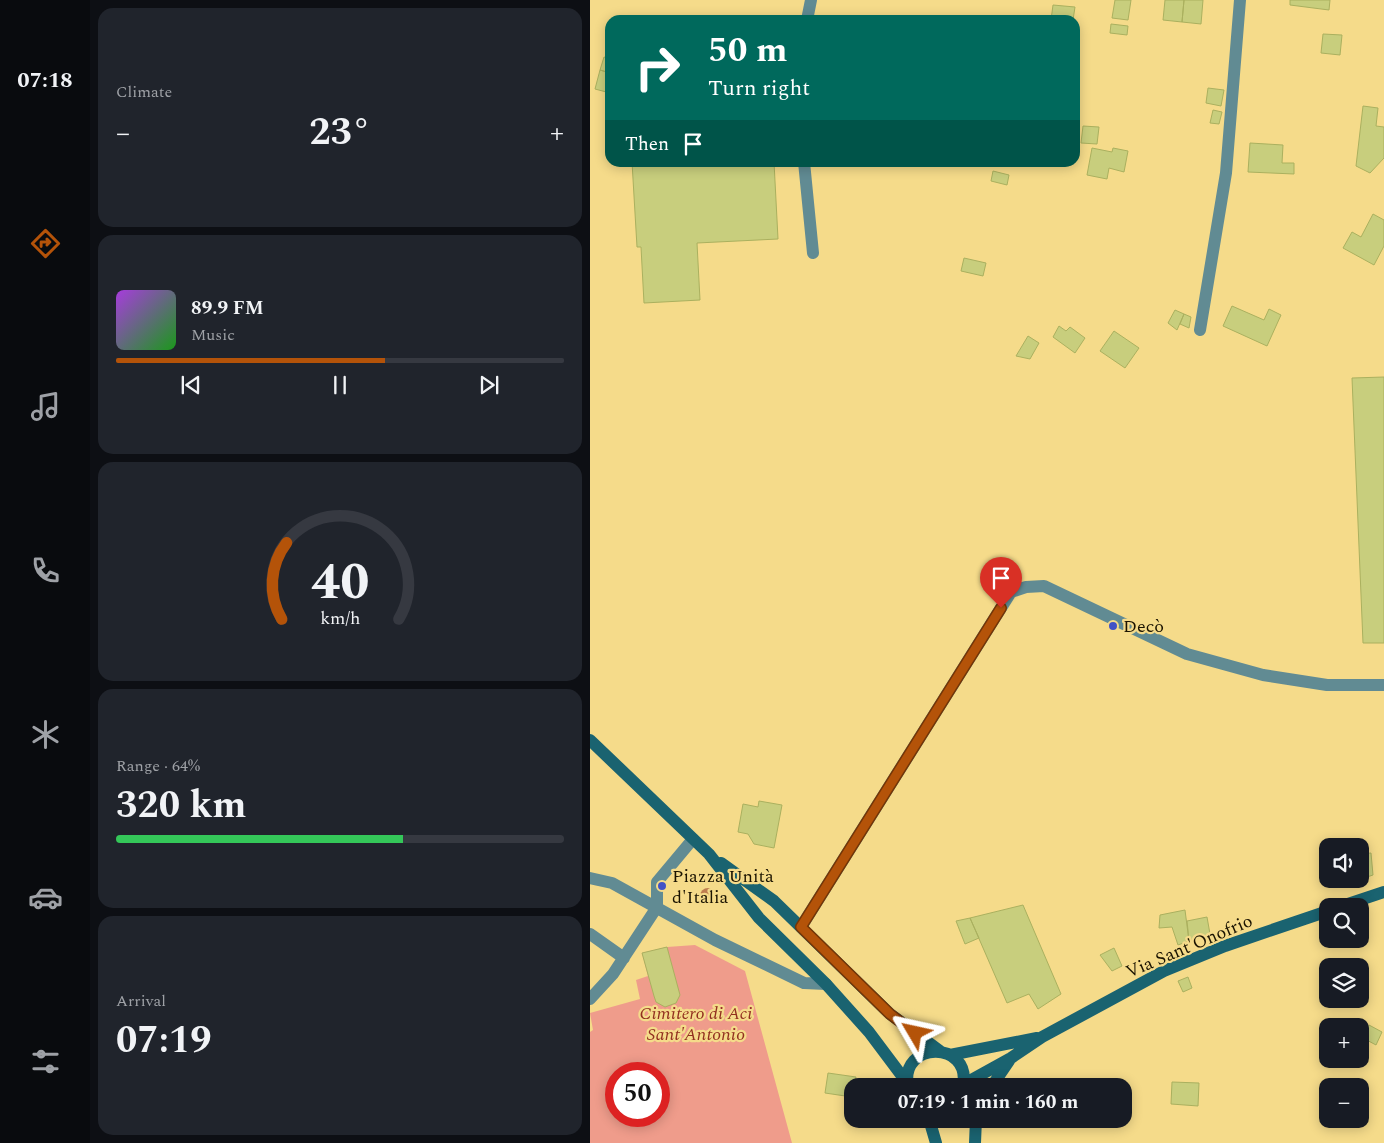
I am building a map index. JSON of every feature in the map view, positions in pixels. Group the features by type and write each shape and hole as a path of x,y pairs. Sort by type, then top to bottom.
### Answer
{"main road":[{"path":"590,740 709,854 774,901 890,1014 945,1053 961,1067 962,1078"},
{"path":"709,854 759,918 826,984 869,1032 903,1078"},
{"path":"1366,898 1384,892"},
{"name":"Via Sant'Onofrio","path":"1042,1037 1164,971 1225,946 1319,914"},
{"path":"907,1078 915,1059 931,1051 945,1053 1042,1037"},
{"path":"975,1078 1011,1058 1042,1037"},
{"path":"997,1078 1011,1058"},
{"path":"932,1128 936,1143"},
{"path":"975,1143 976,1128"}],"street":[{"path":"808,15 811,0"},
{"path":"1200,330 1226,173 1240,0"},
{"path":"804,167 813,253"},
{"path":"801,927 1011,592 1026,587 1044,586 1187,654 1263,675 1327,685 1384,684"},
{"path":"590,999 613,974 657,907 657,882 693,839"},
{"path":"590,878 612,883 715,940 804,983 826,984"},
{"path":"590,934 624,958"}],"green space":[{"name":"Cimitero di Aci Sant'Antonio","path":"695,945 745,971 792,1143 590,1143 590,1032 593,1030 590,1013 640,999 636,980 648,976 642,953 667,947"}],"building":[{"path":"1115,0 1131,0 1128,20 1112,18"},
{"path":"1165,0 1184,0 1182,22 1163,20"},
{"path":"1184,0 1203,0 1201,24 1182,22"},
{"path":"1290,0 1330,0 1329,10 1290,5"},
{"path":"1053,5 1075,7 1074,15 1052,15"},
{"path":"1111,24 1128,26 1127,35 1110,33"},
{"path":"1323,34 1342,35 1340,55 1321,53"},
{"path":"604,57 605,57 605,72 600,70"},
{"path":"600,70 605,72 605,92 595,89"},
{"path":"1208,88 1224,90 1221,106 1206,103"},
{"path":"1363,106 1378,108 1376,126 1384,127 1384,158 1370,173 1356,166"},
{"path":"1213,110 1222,112 1219,124 1210,123"},
{"path":"1083,126 1099,127 1097,144 1081,143"},
{"path":"1250,143 1283,145 1282,163 1294,163 1294,174 1248,172"},
{"path":"1092,148 1112,152 1113,148 1128,151 1124,172 1109,168 1107,179 1087,175"},
{"path":"632,167 774,167 778,239 697,243 700,300 644,303 641,247 637,247"},
{"path":"993,171 1009,175 1007,185 991,181"},
{"path":"1373,214 1384,220 1384,246 1374,265 1343,248 1352,232 1361,237"},
{"path":"964,258 986,263 983,276 961,271"},
{"path":"1232,306 1264,320 1269,309 1281,315 1267,346 1223,326"},
{"path":"1175,310 1184,314 1177,330 1168,323"},
{"path":"1184,314 1191,317 1189,328 1180,324"},
{"path":"1059,326 1066,331 1070,327 1085,338 1075,353 1053,337"},
{"path":"1114,331 1139,348 1125,368 1100,351"},
{"path":"1028,336 1039,343 1030,359 1016,356"},
{"path":"1384,377 1384,643 1363,643 1352,378"},
{"path":"759,801 782,805 774,848 754,844 748,834 738,832 743,804 758,807"},
{"path":"1369,853 1371,853 1373,875 1369,876"},
{"path":"1023,905 1061,994 1038,1009 1029,994 1007,1003 970,918"},
{"path":"1185,910 1189,941 1178,945 1172,927 1159,928 1160,915"},
{"path":"1207,917 1210,934 1189,941 1187,921"},
{"path":"970,918 979,938 965,944 956,921"},
{"path":"667,947 680,995 676,1003 665,1007 656,1002 642,953"},
{"path":"1114,948 1122,966 1112,971 1100,955"},
{"path":"1188,977 1192,988 1183,992 1178,981"},
{"path":"1369,1025 1382,1032 1376,1045 1369,1041"},
{"path":"828,1073 856,1077 844,1078 844,1096 825,1093"},
{"path":"1172,1082 1199,1083 1198,1106 1171,1104"}],"place":[{"name":"Decò","path":"1113,626"},
{"name":"Piazza Unità d'Italia","path":"662,886"}],"route":[{"path":"915,1033 890,1014 801,927 1001,608"}]}
